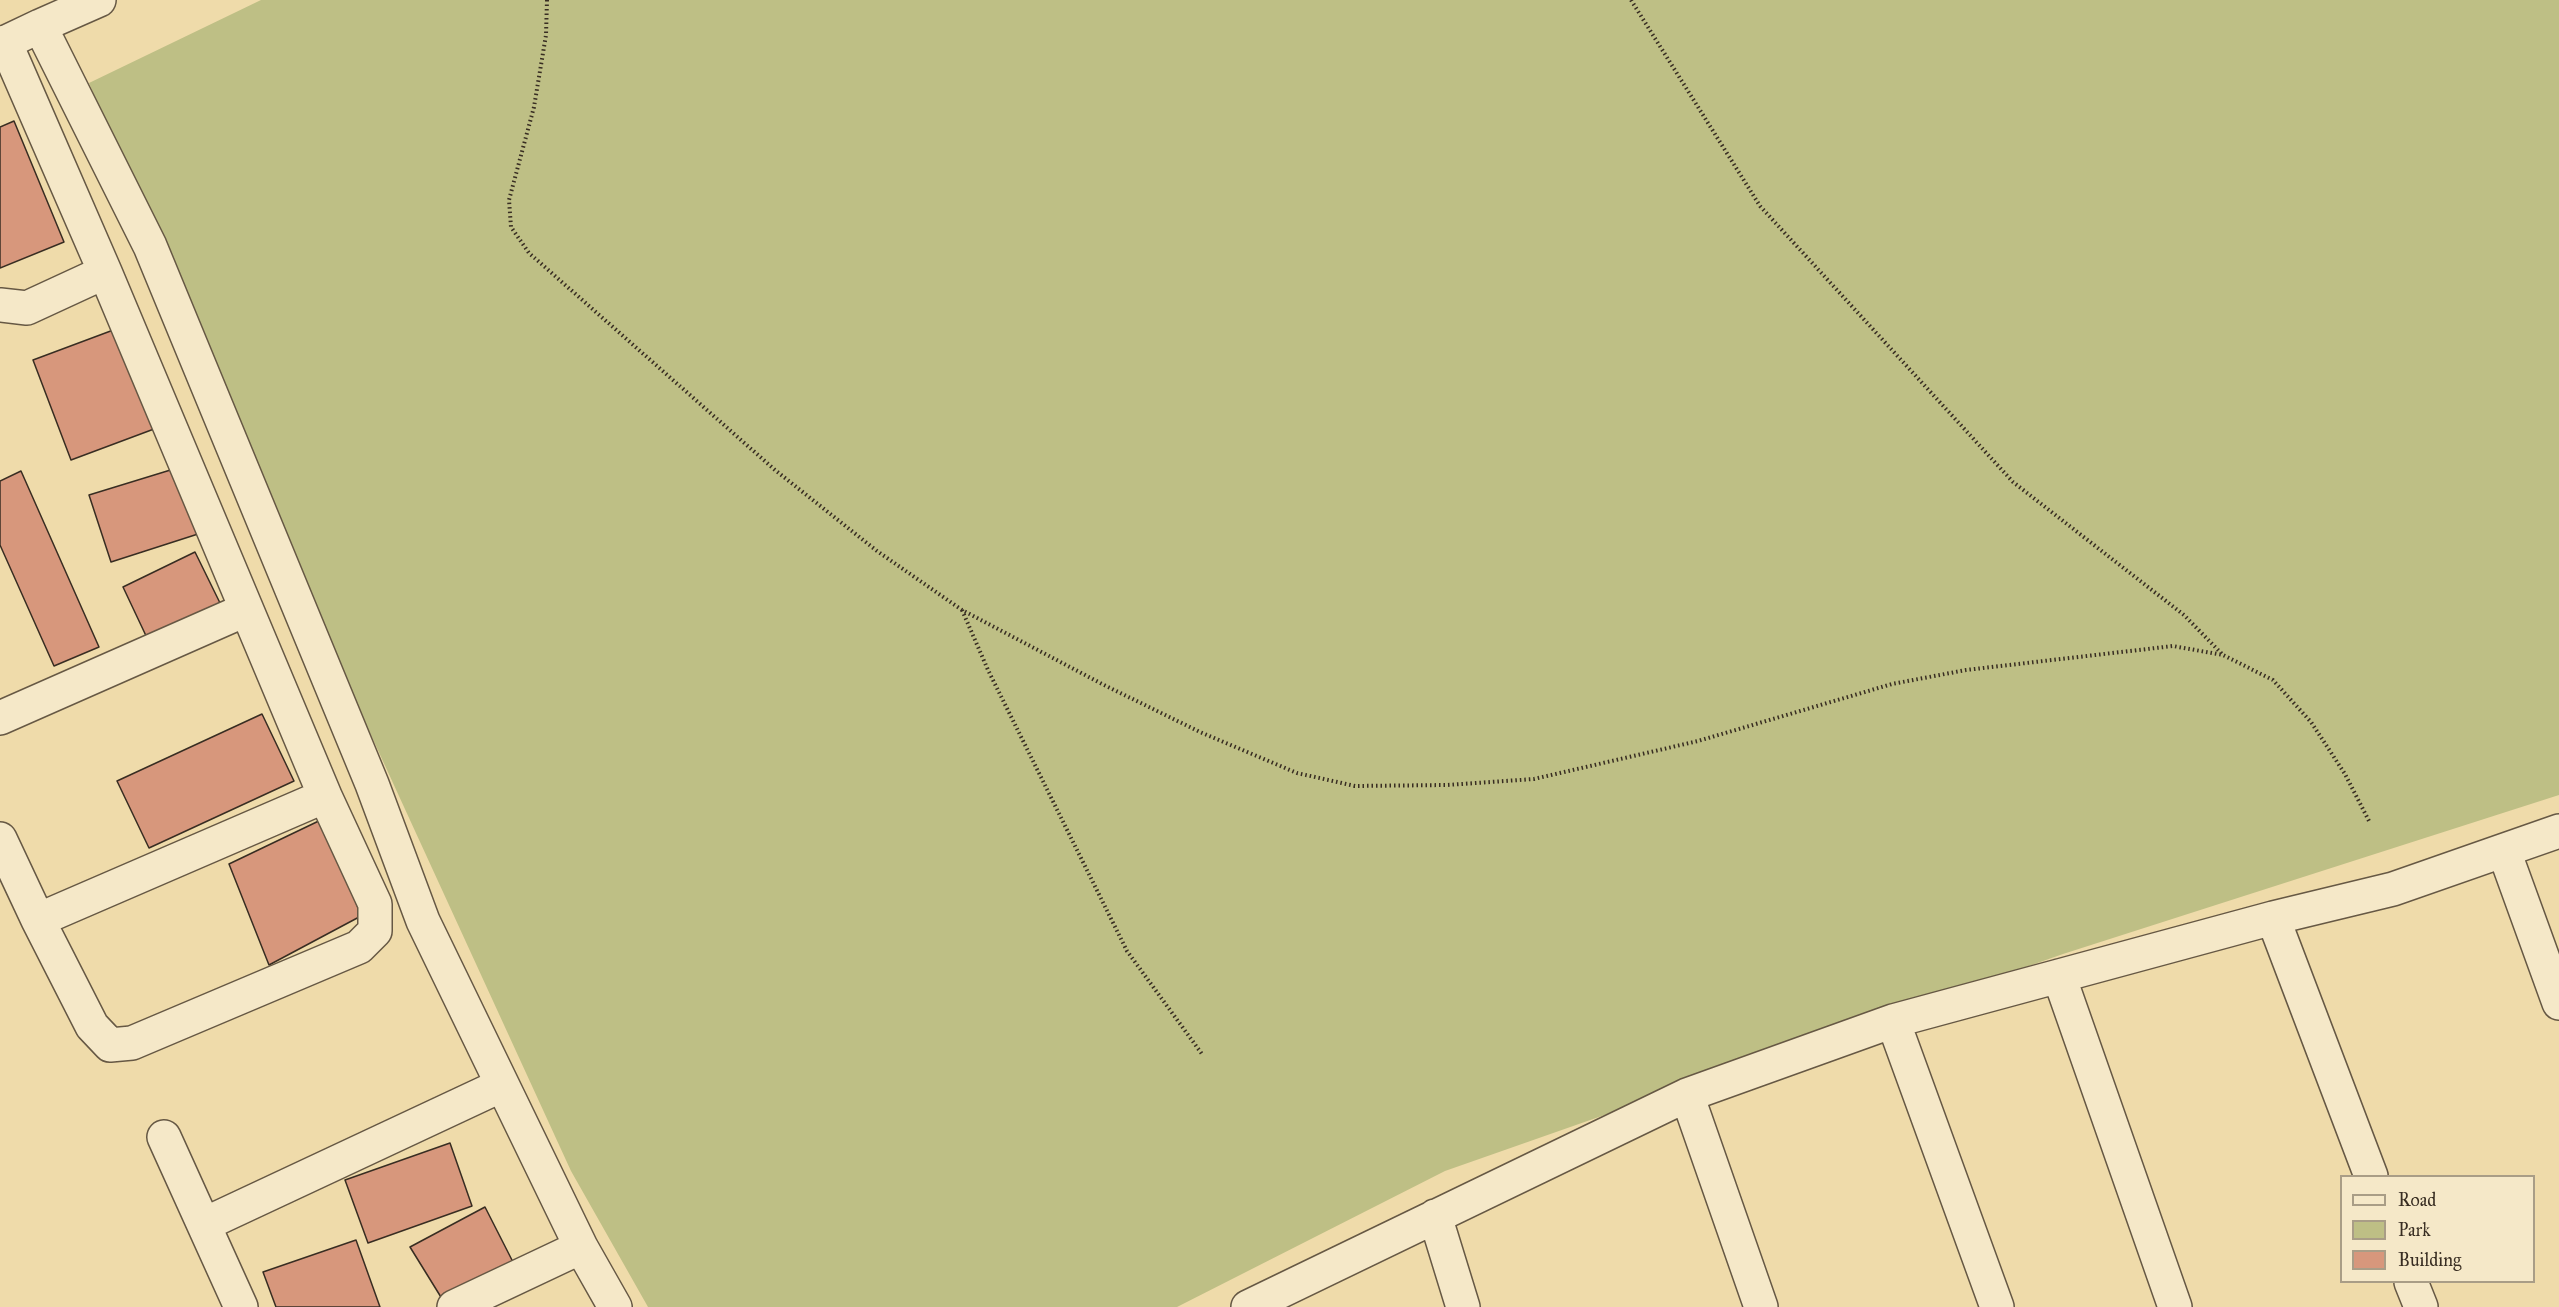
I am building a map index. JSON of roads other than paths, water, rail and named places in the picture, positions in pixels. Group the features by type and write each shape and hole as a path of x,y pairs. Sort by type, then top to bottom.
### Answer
{"street":[{"path":"0,839 92,1026 110,1045 132,1043 359,947 375,931 375,904 325,796 245,610 105,272 2,43 99,0"},
{"path":"40,26 150,246 372,783 423,921 581,1247 615,1307"},
{"path":"0,305 27,308 105,272"},
{"path":"0,718 245,610"},
{"path":"38,920 325,796"},
{"path":"1248,1307 1687,1095 1893,1020 2273,918 2394,889 2559,831"},
{"path":"2504,851 2559,1003"},
{"path":"2273,918 2371,1175"},
{"path":"2059,976 2175,1307"},
{"path":"1893,1020 1997,1307"},
{"path":"205,1224 502,1085"},
{"path":"1687,1095 1761,1307"},
{"path":"164,1137 241,1307"},
{"path":"1435,1216 1463,1307"},
{"path":"454,1307 487,1300 581,1247"},
{"path":"2412,1283 2421,1307"}]}
